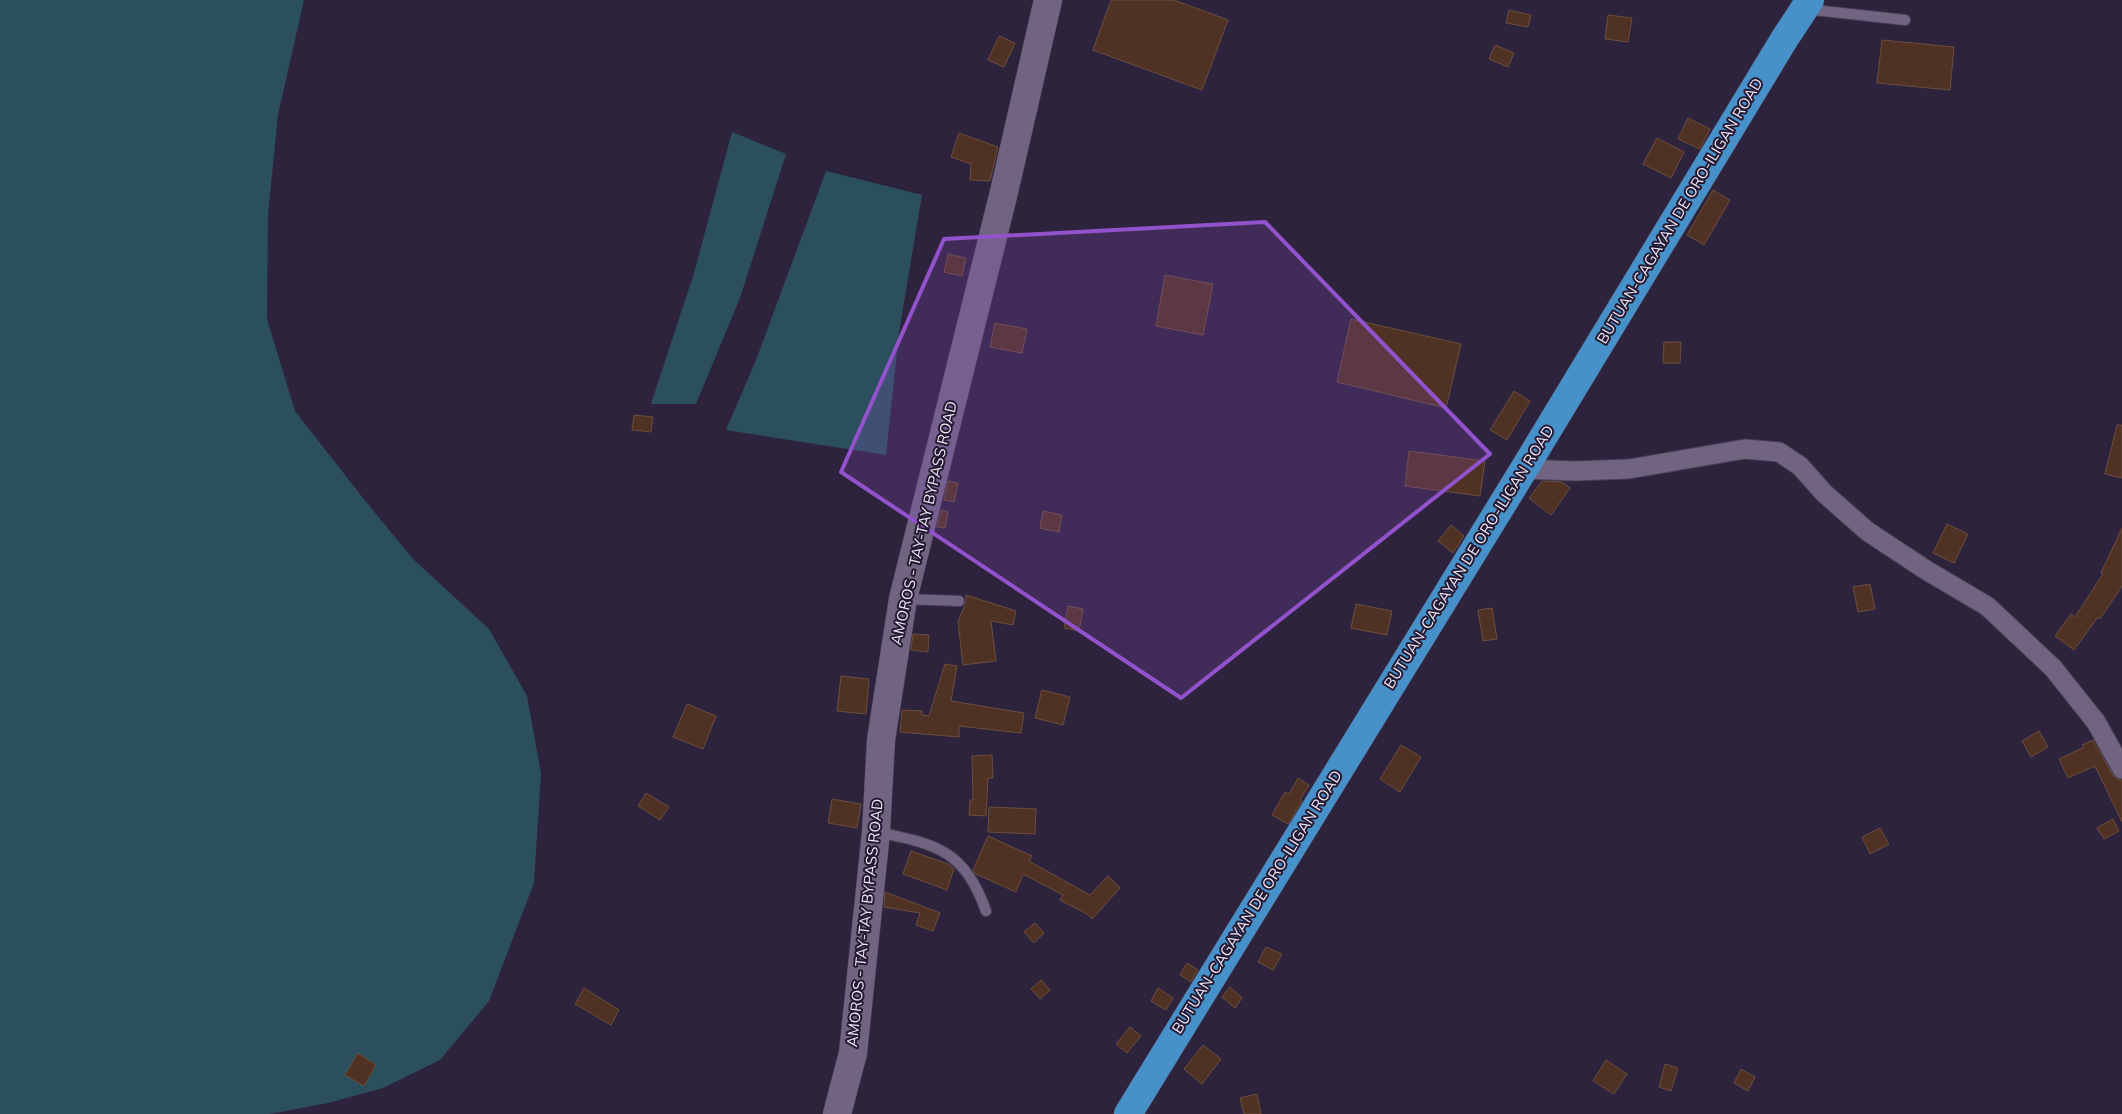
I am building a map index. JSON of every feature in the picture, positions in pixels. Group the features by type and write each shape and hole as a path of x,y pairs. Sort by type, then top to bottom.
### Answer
{"highway":[{"name":"BUTUAN-CAGAYAN DE ORO-ILIGAN ROAD","path":"1128,1114 1524,469 1785,38 1807,5"}],"street":[{"name":"AMOROS - TAY-TAY BYPASS ROAD","path":"837,1114 852,1053 876,832 881,740 903,599 1004,192 1048,0"},
{"path":"1524,469 1574,471 1629,469 1745,449 1778,452 1800,466 1824,493 1867,531 1926,570 1987,606 2053,668 2096,722 2122,769"}],"lane":[{"path":"1807,5 1905,20"},
{"path":"903,599 959,601"},
{"path":"876,832 918,840 946,852 973,883 986,910"}],"highlighted area":[{"path":"1265,222 1490,454 1181,698 841,472 944,239"}],"water":[{"path":"0,0 304,0 278,115 268,215 267,319 295,411 412,558 489,629 527,696 541,773 534,883 489,1001 440,1060 383,1088 328,1103 270,1114 0,1114"},
{"path":"732,132 786,154 740,298 696,404 651,404 694,273"},
{"path":"826,171 922,195 899,333 886,455 726,430 756,360"}],"building":[{"path":"1111,0 1174,0 1228,20 1202,90 1093,50"},
{"path":"1509,10 1531,15 1528,27 1506,23"},
{"path":"1608,15 1632,18 1628,42 1605,39"},
{"path":"999,36 1015,43 1004,67 988,60"},
{"path":"1882,40 1954,47 1950,90 1877,83"},
{"path":"1495,45 1514,53 1508,67 1489,59"},
{"path":"1688,118 1710,129 1700,149 1678,139"},
{"path":"959,133 998,147 990,181 970,180 971,164 951,157"},
{"path":"1657,138 1684,152 1671,178 1643,164"},
{"path":"1713,190 1730,200 1704,245 1687,235"},
{"path":"948,254 966,258 962,276 944,272"},
{"path":"1165,275 1213,284 1203,335 1156,326"},
{"path":"1351,319 1461,344 1446,408 1337,382"},
{"path":"995,323 1027,329 1022,353 990,347"},
{"path":"1664,342 1681,342 1680,363 1663,363"},
{"path":"1514,391 1530,401 1507,440 1490,430"},
{"path":"634,415 653,417 651,432 632,430"},
{"path":"2117,425 2122,425 2122,478 2105,474"},
{"path":"1409,451 1485,461 1480,496 1405,486"},
{"path":"948,481 958,483 954,502 944,500"},
{"path":"1542,481 1562,482 1570,488 1551,515 1529,498"},
{"path":"941,510 948,512 945,528 937,527"},
{"path":"1043,511 1062,515 1059,532 1040,528"},
{"path":"1947,524 1968,534 1954,563 1933,553"},
{"path":"1451,525 1464,536 1453,553 1438,541"},
{"path":"2122,528 2122,586 2100,619 2098,617 2074,650 2055,636 2071,614 2075,617 2103,574 2101,573"},
{"path":"1870,584 1875,609 1858,612 1853,587"},
{"path":"966,595 1016,611 1013,625 991,621 996,661 963,665 958,622 966,602"},
{"path":"1356,604 1392,611 1387,635 1351,628"},
{"path":"1068,606 1083,609 1079,631 1064,628"},
{"path":"1492,608 1497,639 1483,641 1478,610"},
{"path":"913,634 929,635 928,652 911,650"},
{"path":"945,664 957,666 951,701 1024,713 1021,733 959,726 959,737 900,732 902,710 922,711 922,715 929,716"},
{"path":"841,676 869,679 866,714 837,711"},
{"path":"1042,690 1070,697 1063,725 1035,718"},
{"path":"687,704 716,716 703,749 673,737"},
{"path":"2039,731 2048,747 2031,757 2022,741"},
{"path":"2093,740 2112,774 2117,779 2122,780 2122,822 2095,766 2068,778 2059,759 2084,747 2082,745"},
{"path":"1401,745 1421,757 1400,792 1380,779"},
{"path":"992,755 993,778 988,778 986,816 969,815 970,800 973,800 972,756"},
{"path":"1298,778 1309,785 1288,824 1272,815 1285,792 1289,794"},
{"path":"646,793 669,807 660,820 638,806"},
{"path":"832,799 861,804 857,828 828,823"},
{"path":"989,807 1036,809 1035,834 988,832"},
{"path":"2113,819 2119,831 2104,839 2097,828"},
{"path":"1880,828 1889,844 1870,854 1862,837"},
{"path":"988,836 1032,856 1029,861 1090,895 1108,876 1120,888 1092,919 1087,914 1060,900 1063,895 1023,874 1016,892 976,874 973,870"},
{"path":"911,851 948,864 954,869 947,890 903,874"},
{"path":"885,892 940,913 933,931 916,925 920,913 884,907"},
{"path":"1035,923 1044,933 1034,943 1024,932"},
{"path":"1266,947 1282,954 1273,970 1258,962"},
{"path":"1187,963 1198,970 1191,982 1180,975"},
{"path":"1041,980 1050,990 1040,999 1031,989"},
{"path":"1230,987 1242,998 1235,1008 1222,997"},
{"path":"584,988 619,1010 611,1025 575,1004"},
{"path":"1158,988 1173,998 1166,1010 1151,1001"},
{"path":"1130,1027 1141,1036 1127,1053 1116,1044"},
{"path":"1203,1045 1221,1059 1202,1084 1184,1069"},
{"path":"358,1053 376,1065 364,1086 345,1075"},
{"path":"1606,1060 1627,1074 1614,1094 1593,1081"},
{"path":"1665,1064 1678,1068 1671,1091 1659,1087"},
{"path":"1741,1069 1755,1077 1748,1091 1734,1083"},
{"path":"1257,1094 1261,1114 1244,1114 1240,1098"}]}
